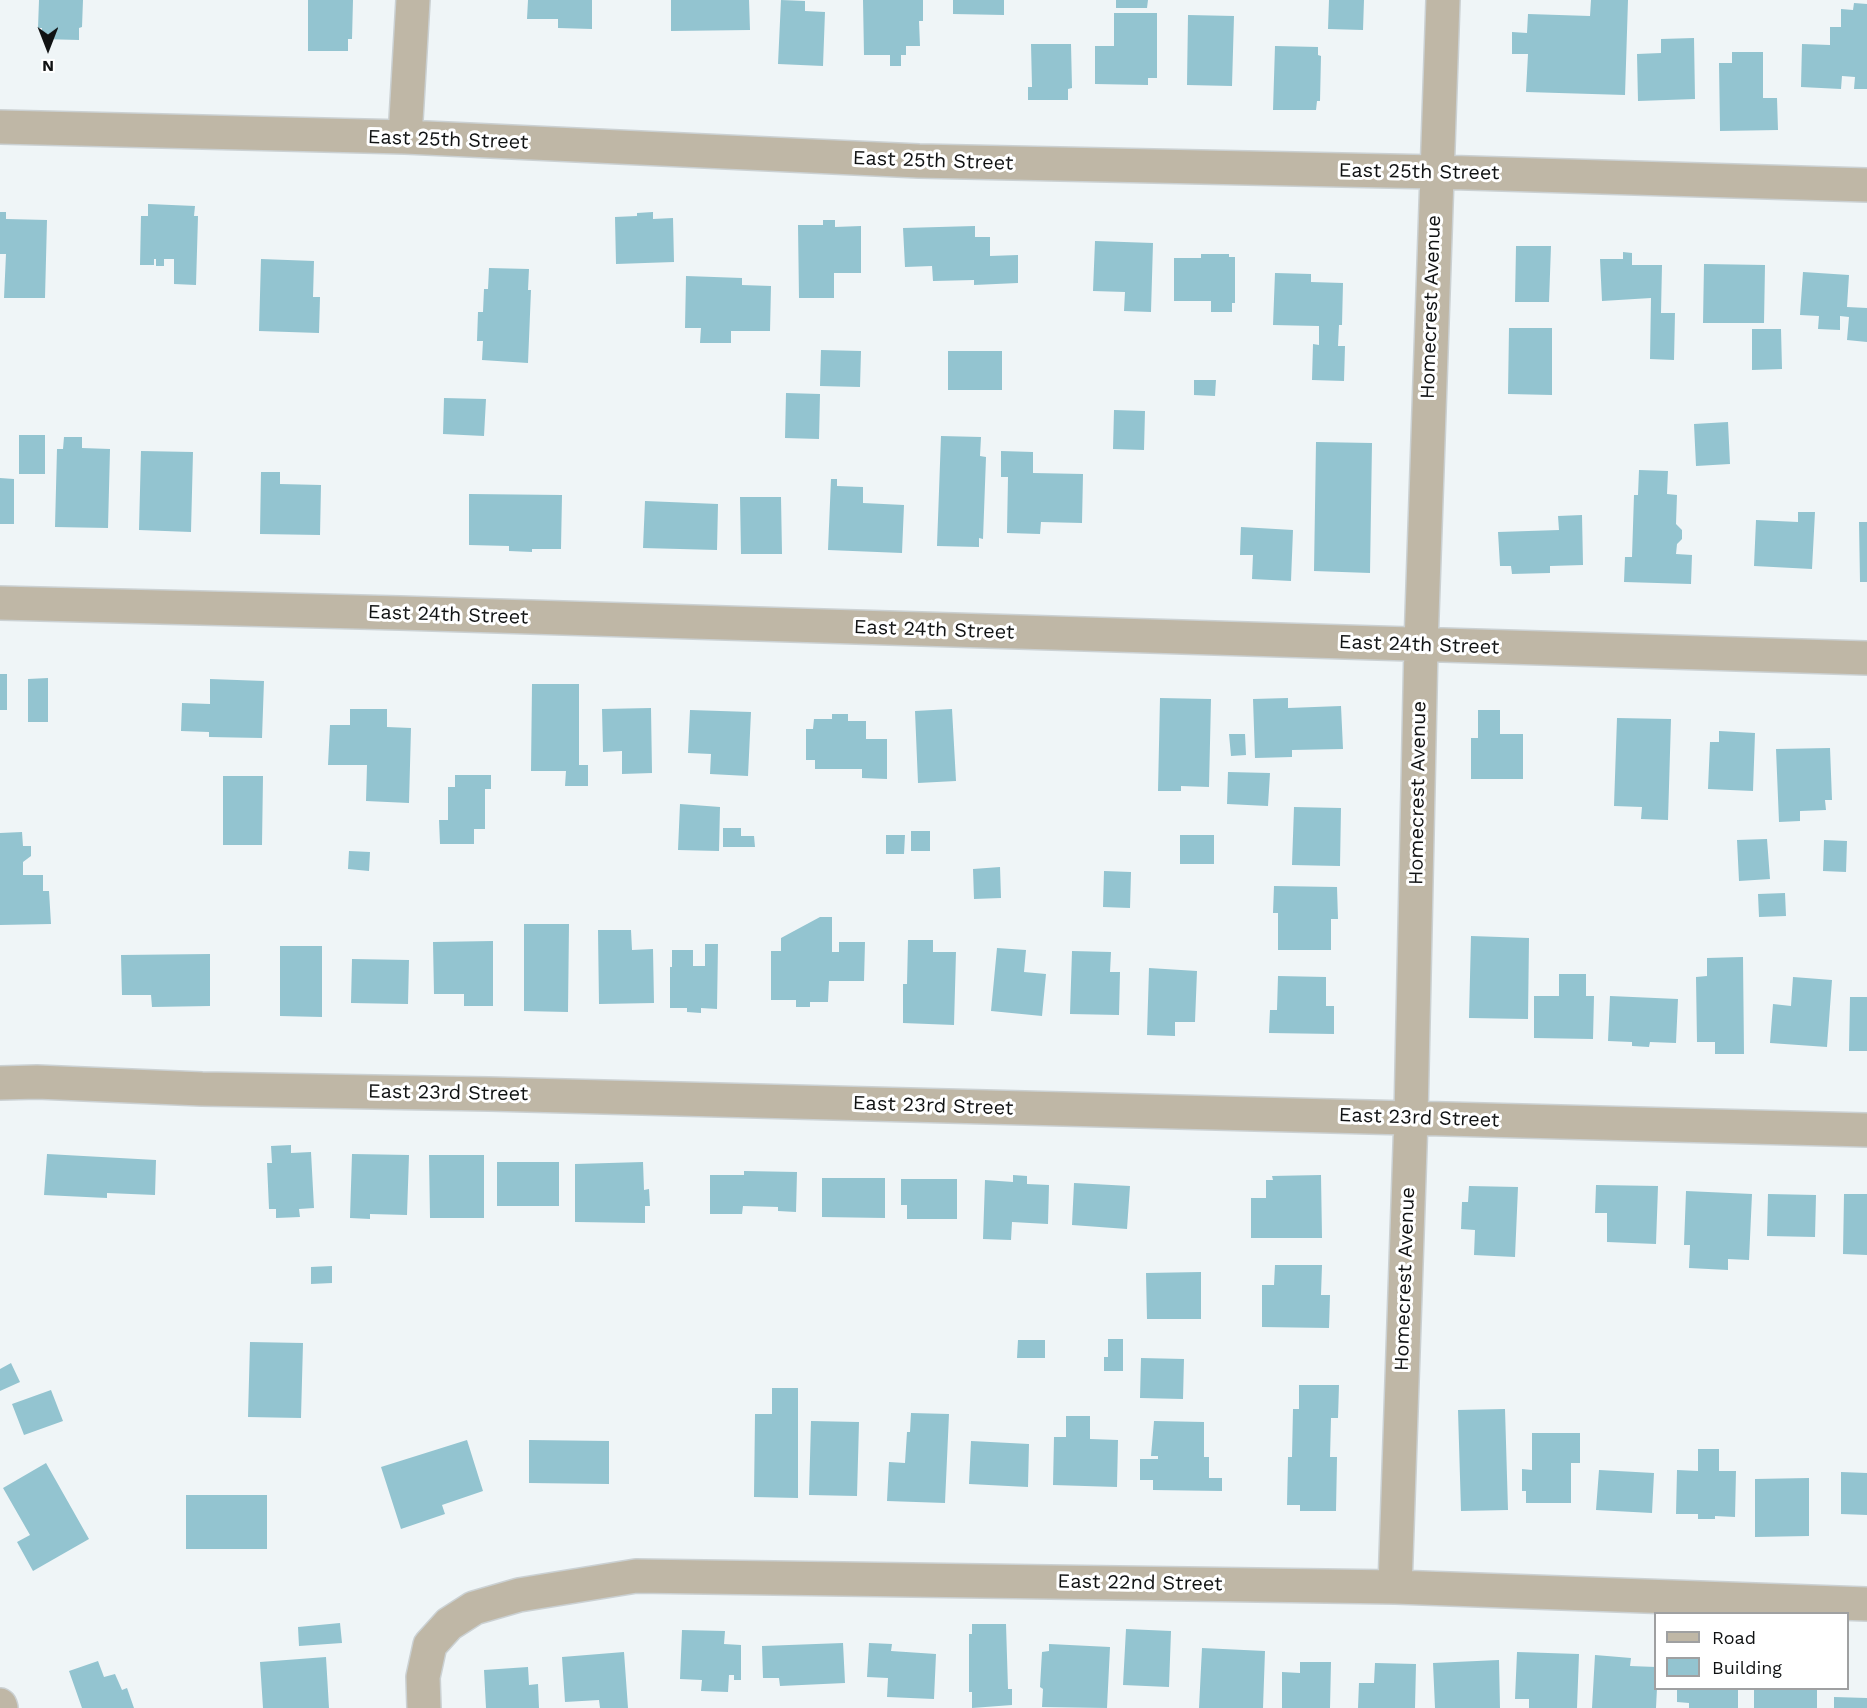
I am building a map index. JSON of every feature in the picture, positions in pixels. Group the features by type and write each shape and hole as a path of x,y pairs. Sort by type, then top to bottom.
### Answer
{"street":[{"path":"405,137 413,0"},
{"name":"Homecrest Avenue","path":"1395,1587 1411,1117 1420,645 1443,0"},
{"name":"East 25th Street","path":"0,128 405,137 919,161 1436,172 1867,185"},
{"name":"East 24th Street","path":"0,603 1867,658"},
{"name":"East 23rd Street","path":"0,1083 37,1082 202,1089 511,1094 1867,1130"},
{"name":"East 22nd Street","path":"424,1708 423,1677 430,1645 449,1624 474,1608 519,1594 636,1576 1395,1587 1867,1604"}],"building":[{"path":"39,0 83,0 79,40 42,39 42,28 38,28"},
{"path":"308,0 353,0 352,39 348,39 348,51 308,51"},
{"path":"528,0 592,0 592,29 558,28 558,19 527,19"},
{"path":"671,0 749,0 750,30 671,31"},
{"path":"781,0 805,1 805,11 825,12 823,66 778,64"},
{"path":"863,0 923,0 923,21 919,21 920,46 906,46 906,55 901,55 901,66 890,66 890,55 864,55"},
{"path":"953,0 1004,0 1004,15 953,14"},
{"path":"1116,0 1148,0 1147,8 1116,8"},
{"path":"1329,0 1364,0 1363,30 1328,29"},
{"path":"1591,0 1628,0 1625,95 1526,92 1528,54 1512,54 1512,32 1527,33 1528,14 1590,16"},
{"path":"1854,3 1867,4 1867,89 1854,89 1855,77 1842,76 1841,89 1801,87 1802,44 1830,45 1830,27 1841,27 1841,9 1853,10"},
{"path":"1114,13 1157,13 1157,78 1148,78 1148,85 1095,84 1095,46 1114,46"},
{"path":"1188,15 1234,16 1232,86 1187,85"},
{"path":"1694,38 1695,99 1638,101 1637,54 1661,53 1661,39"},
{"path":"1031,44 1071,44 1072,88 1068,89 1068,100 1028,100 1028,87 1032,87"},
{"path":"1275,46 1318,47 1318,55 1321,56 1320,101 1317,101 1316,110 1273,110"},
{"path":"1732,52 1763,52 1763,98 1777,98 1778,130 1720,131 1719,63 1732,63"},
{"path":"148,204 195,206 194,216 198,216 196,285 174,284 174,259 164,259 164,266 156,266 156,259 154,259 154,265 140,265 141,216 148,216"},
{"path":"0,212 6,212 6,219 47,220 45,298 4,298 6,254 0,254"},
{"path":"653,212 653,219 673,218 674,262 616,264 615,217 637,216 637,213"},
{"path":"823,220 835,220 835,227 861,226 861,273 834,273 834,298 799,298 798,225 823,225"},
{"path":"975,226 975,237 990,237 990,256 1018,255 1018,283 974,285 974,280 933,281 932,266 905,267 903,228"},
{"path":"1095,241 1153,243 1151,312 1124,311 1125,292 1093,291"},
{"path":"1516,246 1551,246 1549,302 1515,302"},
{"path":"1623,252 1632,253 1632,265 1662,265 1661,313 1675,313 1674,360 1650,359 1651,298 1602,301 1600,259 1623,259"},
{"path":"1201,254 1229,254 1229,257 1235,257 1235,303 1232,303 1232,312 1211,312 1211,301 1174,301 1174,258 1201,258"},
{"path":"261,259 314,261 313,297 320,297 319,333 259,331"},
{"path":"1704,264 1765,265 1764,323 1703,323"},
{"path":"489,268 529,269 528,290 531,290 528,363 482,360 483,341 477,341 478,312 483,312 484,289 488,289"},
{"path":"1803,272 1849,275 1847,307 1867,308 1867,342 1847,340 1849,317 1840,316 1840,330 1818,329 1819,316 1800,315"},
{"path":"1275,273 1311,274 1311,282 1343,283 1342,325 1339,325 1338,346 1345,346 1344,381 1312,380 1313,344 1319,345 1319,326 1273,325"},
{"path":"686,276 742,278 742,285 771,286 770,331 731,331 731,343 700,343 701,328 685,328"},
{"path":"1509,328 1552,328 1552,395 1508,394"},
{"path":"1752,329 1781,329 1782,369 1752,370"},
{"path":"821,350 861,351 860,387 820,386"},
{"path":"948,351 1002,351 1002,390 948,390"},
{"path":"1194,380 1216,380 1215,396 1194,395"},
{"path":"786,393 820,394 819,439 785,438"},
{"path":"444,398 486,399 484,436 443,434"},
{"path":"1114,410 1145,411 1144,450 1113,449"},
{"path":"1728,422 1730,464 1696,466 1694,424"},
{"path":"19,435 45,435 45,474 19,474"},
{"path":"941,436 981,437 980,456 986,457 983,539 979,538 979,547 937,546"},
{"path":"64,437 82,437 82,448 110,449 108,528 55,527 57,449 63,449"},
{"path":"1316,442 1372,443 1370,573 1314,571"},
{"path":"141,451 193,452 191,532 139,530"},
{"path":"1001,451 1033,452 1033,473 1083,474 1082,523 1041,522 1040,534 1007,533 1008,477 1001,477"},
{"path":"1639,470 1668,471 1667,494 1677,495 1676,524 1682,530 1682,539 1677,544 1676,554 1692,555 1691,584 1624,582 1625,557 1632,557 1634,495 1638,495"},
{"path":"261,472 280,472 280,484 321,485 320,535 260,534"},
{"path":"0,478 14,479 14,524 0,524"},
{"path":"831,479 837,479 837,486 863,487 863,503 904,505 902,553 828,550"},
{"path":"469,494 562,495 561,549 532,549 532,552 509,551 509,546 469,545"},
{"path":"740,497 781,497 782,554 741,554"},
{"path":"645,501 718,504 717,550 643,548"},
{"path":"1798,512 1815,512 1812,569 1754,566 1756,520 1798,522"},
{"path":"1582,515 1583,565 1550,566 1550,573 1512,574 1511,566 1500,566 1498,532 1559,530 1558,516"},
{"path":"1859,522 1867,522 1867,582 1860,582"},
{"path":"1241,527 1293,530 1291,581 1252,579 1253,555 1240,555"},
{"path":"0,674 7,674 7,710 0,710"},
{"path":"48,678 48,722 28,722 28,679"},
{"path":"210,679 264,681 262,738 209,737 209,732 181,731 182,703 210,704"},
{"path":"532,684 579,684 579,765 588,765 588,786 565,786 566,771 531,771"},
{"path":"1160,698 1211,699 1209,787 1181,786 1181,791 1158,791"},
{"path":"1288,698 1288,708 1341,706 1343,749 1292,750 1292,757 1255,758 1253,699"},
{"path":"651,708 652,773 622,774 622,751 603,752 602,709"},
{"path":"350,709 387,709 387,727 411,728 409,803 366,801 367,765 328,765 330,725 350,725"},
{"path":"952,709 956,781 918,783 915,711"},
{"path":"690,710 751,712 748,776 710,774 711,754 688,753"},
{"path":"1478,710 1500,710 1500,734 1523,734 1523,779 1471,779 1471,738 1478,738"},
{"path":"832,714 848,714 848,721 866,721 866,739 887,739 887,779 862,778 862,769 815,769 815,760 806,760 806,729 813,729 814,719 832,719"},
{"path":"1617,718 1671,719 1668,820 1641,819 1642,807 1614,806"},
{"path":"1719,731 1755,733 1753,791 1708,789 1710,742 1719,742"},
{"path":"1229,734 1245,734 1246,755 1231,756"},
{"path":"1830,748 1832,800 1825,800 1826,810 1800,811 1800,821 1779,822 1776,749"},
{"path":"1228,772 1270,773 1268,806 1227,804"},
{"path":"455,775 491,775 491,789 485,789 485,829 474,829 474,844 440,844 439,820 448,820 448,787 455,787"},
{"path":"223,776 263,776 262,845 223,845"},
{"path":"680,804 720,807 719,851 678,850"},
{"path":"1294,807 1341,808 1340,866 1292,865"},
{"path":"723,828 741,828 741,836 754,836 755,847 723,847"},
{"path":"911,831 930,831 930,851 911,851"},
{"path":"22,832 23,846 31,846 31,856 23,862 23,875 43,875 43,891 49,891 51,924 0,925 0,833"},
{"path":"886,835 905,835 904,854 886,854"},
{"path":"1180,835 1214,835 1214,864 1180,864"},
{"path":"1767,839 1770,879 1739,881 1737,840"},
{"path":"1824,840 1847,841 1846,872 1823,871"},
{"path":"349,851 370,852 369,871 348,869"},
{"path":"1000,867 1001,898 974,899 973,869"},
{"path":"1104,871 1131,872 1130,908 1103,907"},
{"path":"1274,886 1337,887 1338,919 1331,919 1331,950 1278,950 1278,913 1273,913"},
{"path":"1785,893 1786,916 1759,917 1758,894"},
{"path":"820,917 832,917 832,952 839,952 839,942 865,942 864,981 829,981 828,1002 810,1002 810,1007 796,1007 796,1000 771,1000 771,951 781,951 781,938"},
{"path":"524,924 569,924 568,1012 524,1011"},
{"path":"598,930 631,930 632,950 653,949 654,1003 599,1004"},
{"path":"1471,936 1529,938 1528,1019 1469,1018"},
{"path":"908,940 933,940 933,952 956,952 954,1025 903,1023 903,984 907,984"},
{"path":"493,941 493,1006 464,1006 464,994 434,994 433,942"},
{"path":"705,944 718,944 717,1009 701,1008 701,1013 687,1012 687,1008 670,1008 672,950 693,950 693,966 705,966"},
{"path":"280,946 322,946 322,1017 280,1016"},
{"path":"997,948 1026,950 1024,972 1046,974 1042,1016 991,1011"},
{"path":"1072,951 1111,952 1110,972 1120,972 1119,1015 1070,1014"},
{"path":"210,954 210,1006 152,1007 151,995 122,995 121,955"},
{"path":"1743,957 1744,1054 1715,1054 1715,1042 1697,1042 1696,977 1707,976 1707,958"},
{"path":"352,959 409,960 408,1004 351,1003"},
{"path":"1149,968 1197,971 1195,1022 1175,1022 1175,1036 1147,1035"},
{"path":"1559,974 1586,974 1586,996 1594,996 1593,1039 1534,1038 1534,996 1559,996"},
{"path":"1278,976 1326,977 1326,1006 1334,1006 1334,1034 1269,1033 1270,1010 1277,1010"},
{"path":"1793,977 1832,980 1827,1047 1770,1043 1773,1004 1791,1006"},
{"path":"1610,996 1678,999 1676,1043 1650,1042 1649,1047 1632,1046 1632,1042 1608,1041"},
{"path":"1850,997 1867,997 1867,1051 1849,1051"},
{"path":"291,1145 291,1153 311,1152 314,1208 299,1209 300,1217 276,1218 276,1209 269,1209 267,1163 272,1163 271,1146"},
{"path":"47,1154 156,1160 155,1195 107,1193 107,1198 44,1195"},
{"path":"352,1154 409,1155 407,1215 370,1214 370,1219 350,1218"},
{"path":"429,1155 484,1155 484,1218 430,1218"},
{"path":"497,1162 559,1162 559,1206 497,1206"},
{"path":"643,1162 644,1190 649,1189 650,1206 645,1206 645,1223 575,1222 575,1164"},
{"path":"744,1171 797,1172 796,1212 778,1211 778,1207 743,1206 742,1214 710,1214 710,1175 744,1175"},
{"path":"1013,1175 1027,1176 1027,1184 1049,1185 1048,1224 1012,1222 1011,1240 983,1239 985,1180 1013,1182"},
{"path":"1321,1175 1322,1238 1251,1238 1251,1198 1266,1198 1266,1180 1273,1180 1272,1176"},
{"path":"822,1178 885,1178 885,1218 822,1217"},
{"path":"901,1179 957,1179 957,1219 907,1219 907,1205 901,1205"},
{"path":"1074,1183 1130,1186 1127,1229 1072,1225"},
{"path":"1596,1185 1658,1186 1656,1244 1607,1242 1607,1213 1595,1213"},
{"path":"1469,1186 1518,1187 1515,1257 1474,1255 1475,1230 1461,1229 1462,1202 1468,1202"},
{"path":"1686,1191 1752,1194 1749,1260 1728,1259 1728,1270 1689,1268 1690,1245 1684,1245"},
{"path":"1768,1194 1816,1195 1815,1237 1767,1236"},
{"path":"1844,1194 1867,1194 1867,1255 1843,1254"},
{"path":"1275,1265 1322,1265 1321,1295 1330,1295 1329,1328 1262,1327 1262,1285 1274,1285"},
{"path":"332,1266 332,1283 311,1284 311,1267"},
{"path":"1201,1272 1201,1319 1147,1319 1146,1273"},
{"path":"1108,1339 1123,1339 1123,1371 1104,1371 1104,1357 1108,1357"},
{"path":"1018,1340 1045,1340 1045,1358 1017,1358"},
{"path":"250,1342 303,1343 301,1418 248,1417"},
{"path":"1141,1358 1184,1359 1183,1399 1140,1398"},
{"path":"11,1363 20,1382 0,1391 0,1369"},
{"path":"1299,1385 1339,1385 1338,1418 1331,1418 1330,1457 1337,1457 1336,1511 1300,1511 1300,1505 1287,1505 1288,1457 1292,1457 1293,1409 1299,1409"},
{"path":"772,1388 798,1388 798,1498 754,1497 755,1414 772,1414"},
{"path":"51,1390 63,1421 24,1435 12,1404"},
{"path":"1505,1409 1508,1510 1461,1511 1458,1410"},
{"path":"911,1413 949,1414 945,1503 887,1501 889,1462 905,1463"},
{"path":"1066,1416 1090,1416 1090,1439 1118,1440 1117,1487 1053,1485 1054,1437 1066,1437"},
{"path":"811,1421 859,1422 857,1496 809,1495"},
{"path":"1154,1421 1204,1422 1204,1457 1209,1457 1209,1478 1222,1478 1222,1491 1153,1490 1153,1480 1140,1480 1140,1459 1158,1459 1158,1456 1151,1456"},
{"path":"1532,1433 1580,1433 1580,1463 1571,1463 1571,1503 1526,1503 1526,1491 1522,1491 1522,1469 1532,1470"},
{"path":"467,1440 483,1491 442,1505 445,1514 401,1529 381,1467"},
{"path":"529,1440 609,1441 609,1484 529,1483"},
{"path":"971,1441 1029,1444 1028,1487 969,1484"},
{"path":"1698,1449 1719,1449 1719,1471 1736,1471 1735,1517 1715,1516 1715,1519 1698,1519 1698,1514 1676,1514 1677,1470 1698,1471"},
{"path":"46,1463 89,1539 33,1571 17,1542 30,1535 3,1488"},
{"path":"1599,1470 1654,1473 1652,1513 1596,1510"},
{"path":"1841,1472 1867,1473 1867,1515 1841,1514"},
{"path":"1809,1478 1809,1536 1755,1537 1755,1479"},
{"path":"186,1495 267,1495 267,1549 186,1549"},
{"path":"340,1623 342,1643 299,1646 298,1627"},
{"path":"972,1624 1006,1624 1008,1689 1012,1689 1012,1705 972,1708 972,1692 969,1692 969,1634 972,1634"},
{"path":"1126,1629 1171,1631 1169,1687 1123,1685"},
{"path":"682,1630 725,1631 724,1644 741,1645 741,1680 734,1680 734,1675 729,1675 728,1692 701,1691 702,1680 680,1679"},
{"path":"843,1643 845,1683 780,1686 779,1678 763,1678 762,1646"},
{"path":"869,1643 892,1644 891,1651 936,1654 934,1699 887,1697 888,1678 867,1677"},
{"path":"1049,1644 1110,1647 1107,1708 1042,1707 1043,1689 1040,1687 1042,1652 1049,1651"},
{"path":"1202,1648 1265,1651 1263,1708 1199,1708"},
{"path":"624,1652 628,1708 600,1708 599,1700 565,1702 562,1657"},
{"path":"1517,1652 1579,1654 1577,1708 1529,1708 1529,1699 1515,1699"},
{"path":"1595,1655 1631,1658 1630,1666 1654,1667 1656,1708 1592,1708"},
{"path":"326,1657 329,1708 263,1708 260,1662"},
{"path":"1499,1660 1500,1708 1435,1708 1433,1663"},
{"path":"98,1661 104,1677 115,1674 122,1690 127,1688 134,1708 82,1708 69,1671"},
{"path":"1300,1662 1331,1662 1330,1708 1282,1708 1282,1672 1300,1673"},
{"path":"1375,1663 1416,1664 1415,1708 1358,1708 1359,1683 1374,1683"},
{"path":"528,1667 529,1685 538,1684 539,1708 486,1708 484,1670"},
{"path":"1677,1690 1738,1690 1738,1708 1689,1708 1689,1703 1677,1702"},
{"path":"1754,1690 1817,1690 1817,1708 1754,1708"},
{"path":"1834,1697 1867,1698 1867,1708 1834,1708"}]}
